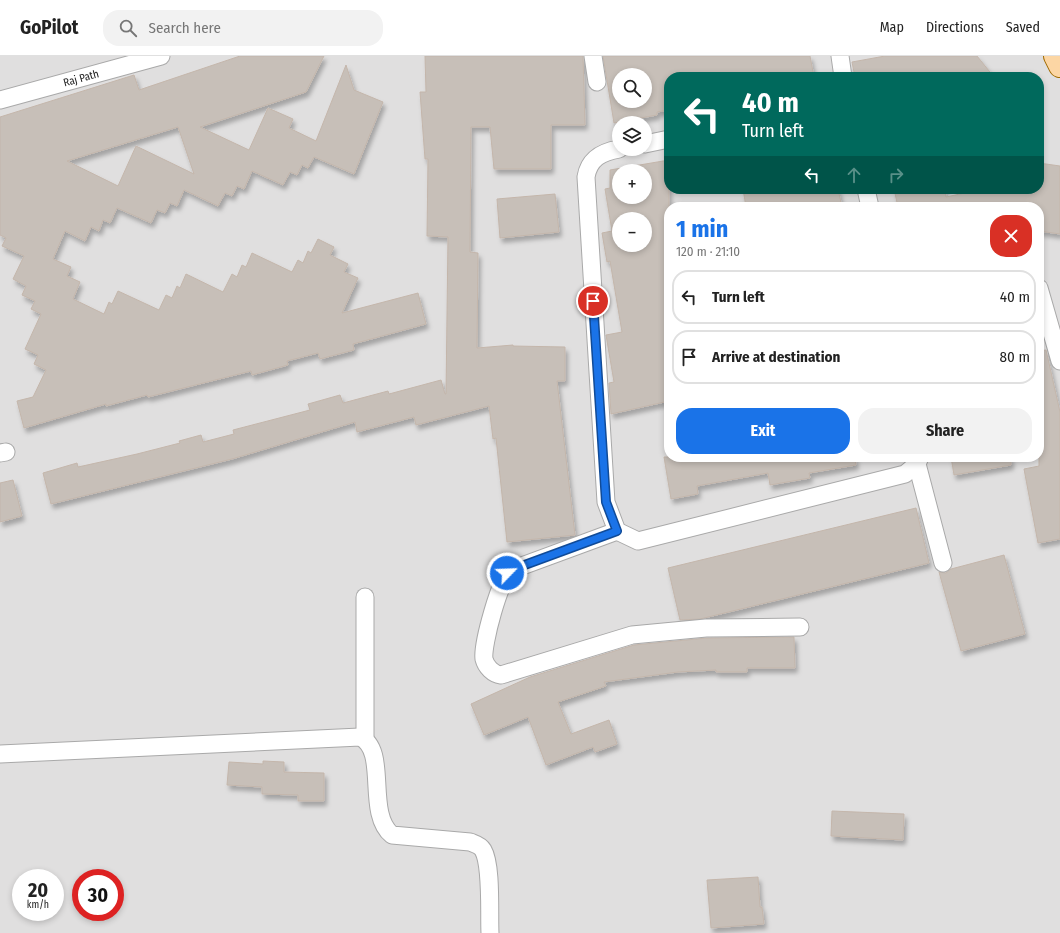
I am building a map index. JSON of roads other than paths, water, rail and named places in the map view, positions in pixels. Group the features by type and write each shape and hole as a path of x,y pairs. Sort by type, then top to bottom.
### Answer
{"main road":[{"path":"1054,56 1060,66"}],"street":[{"name":"Raj Path","path":"0,100 161,56"},
{"path":"593,56 597,82"},
{"path":"840,56 842,72"},
{"path":"652,143 664,140"},
{"path":"612,150 607,151 592,161 587,168 586,177 606,502 617,531 638,541 905,474 917,462"},
{"path":"1044,305 1060,361"},
{"path":"918,462 943,563"},
{"path":"617,531 511,570 507,573 502,583 486,641 484,659 489,668 496,674 501,675 632,635 706,628 800,627"},
{"path":"365,597 365,739 374,754 379,813 386,830 392,835 470,842 476,844 483,850 488,864 490,933"},
{"path":"0,754 360,737 365,739"}]}
